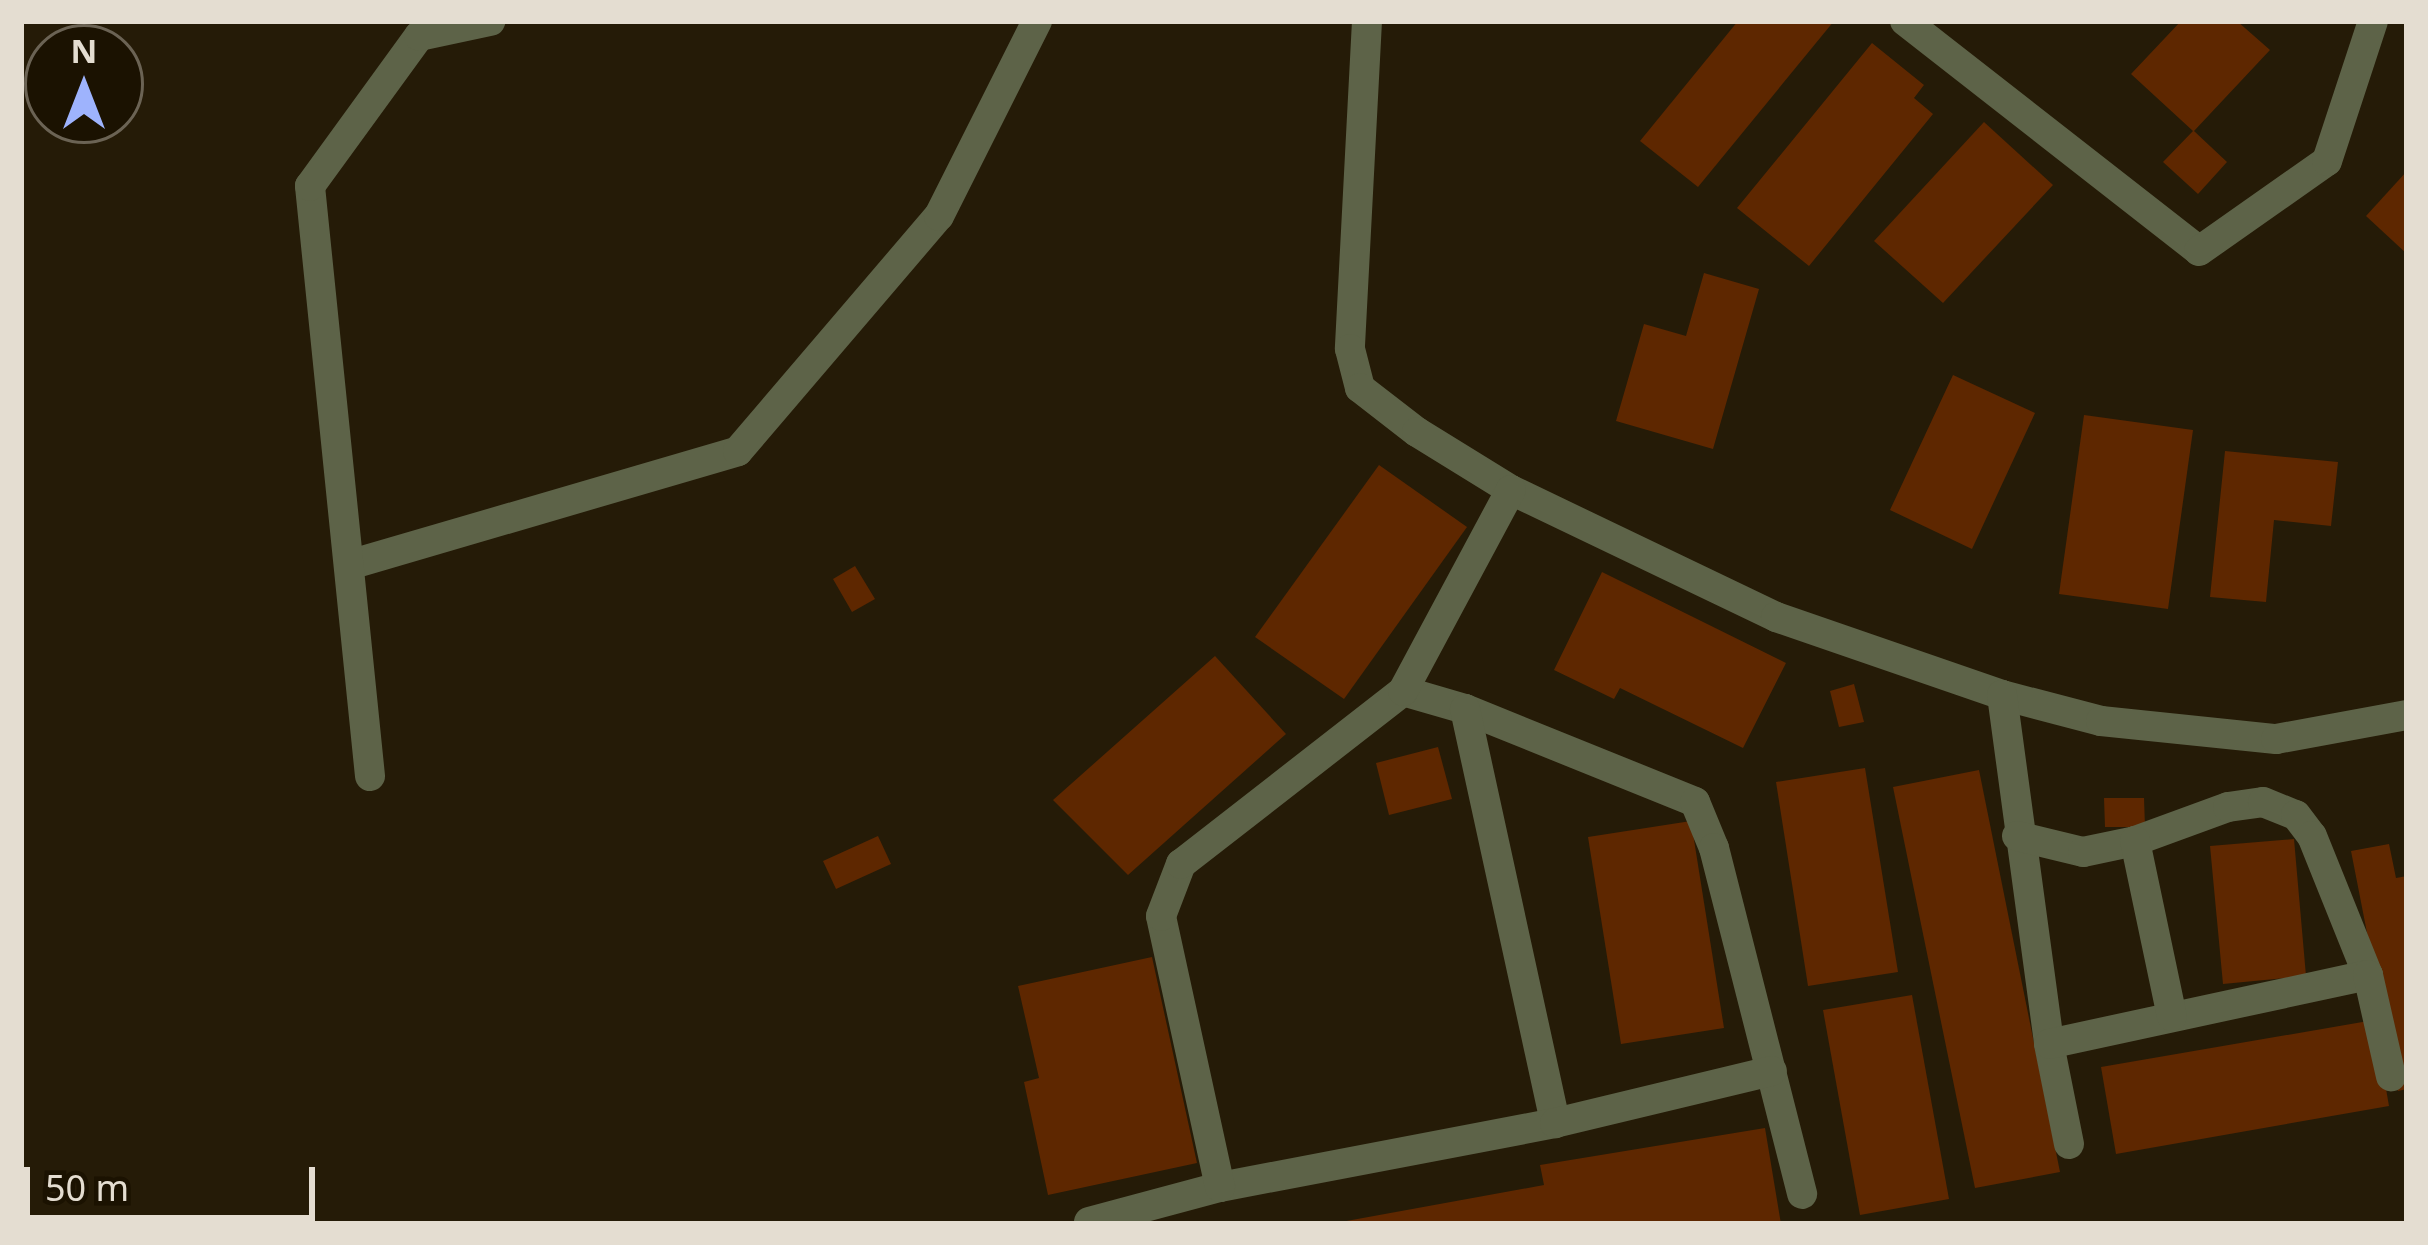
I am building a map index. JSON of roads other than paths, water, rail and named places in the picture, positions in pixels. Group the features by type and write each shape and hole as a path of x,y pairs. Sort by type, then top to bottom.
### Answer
{"street":[{"path":"370,776 310,186 419,36 490,21"},
{"path":"349,565 738,451 939,216 1037,21"},
{"path":"1367,21 1350,349 1360,388 1417,432 1511,490 1775,616 2002,695 2101,721 2276,739 2407,715"},
{"path":"1905,21 2199,251 2327,161 2373,21"},
{"path":"1220,1186 1161,916 1181,864 1403,691 1511,490"},
{"path":"1403,691 1465,709 1695,802 1714,848 1802,1194"},
{"path":"2002,695 2049,1044 2069,1144"},
{"path":"1465,709 1555,1123"},
{"path":"2018,836 2083,852 2135,841 2228,807 2263,802 2296,815 2312,836 2368,975 2391,1076"},
{"path":"2135,841 2172,1016"},
{"path":"2049,1044 2368,975"},
{"path":"1089,1222 1220,1186 1555,1123 1772,1071"}]}
